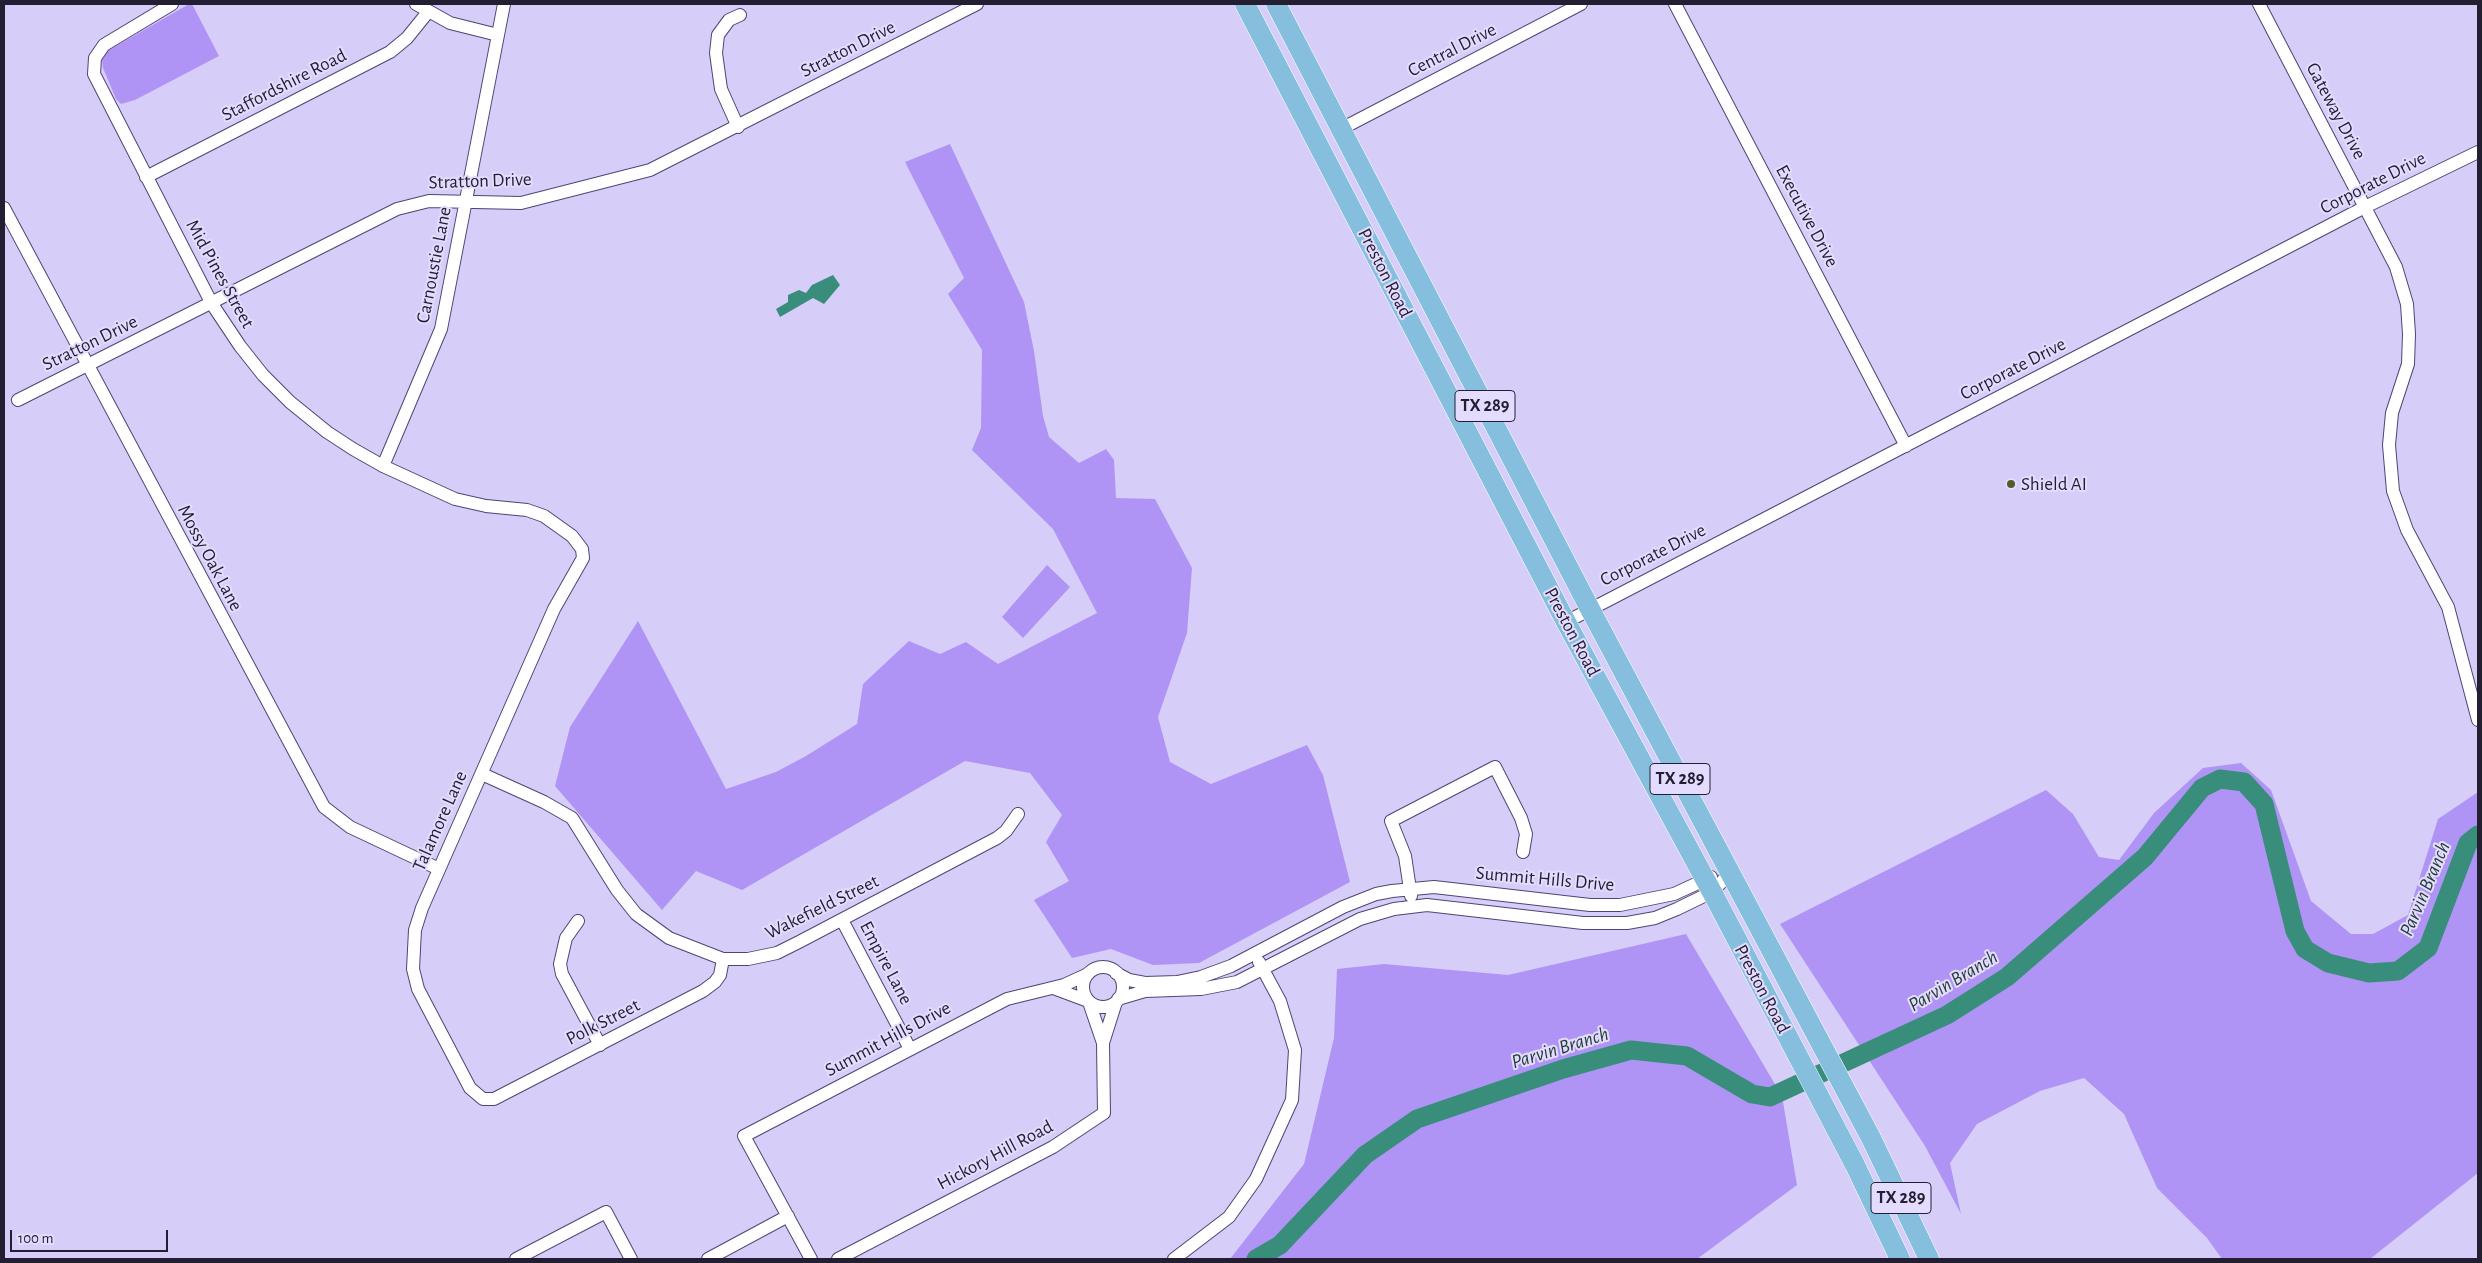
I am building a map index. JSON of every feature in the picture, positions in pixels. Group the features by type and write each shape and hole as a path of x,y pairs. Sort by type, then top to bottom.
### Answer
{"main road":[{"name":"Preston Road","path":"1245,4 1566,622 1708,885 1855,1165 1900,1259"},
{"name":"Preston Road","path":"1276,4 1590,609 1844,1086 1929,1259"},
{"path":"1310,126 1330,133 1341,129"},
{"path":"1403,307 1427,295"},
{"path":"1871,1138 1916,1205 1942,1259"},
{"path":"1855,1165 1892,1259"}],"street":[{"name":"Mid Pines Street","path":"172,4 104,45 95,58 93,70 212,304 240,346 290,402 327,432 383,466 455,499 477,505 527,510 544,516 578,542 582,549 583,558"},
{"path":"416,4 428,12 461,27 498,35"},
{"name":"Carnoustie Lane","path":"383,466 439,337 504,4"},
{"name":"Stratton Drive","path":"18,400 212,304 397,209 429,201 521,203 636,175 664,164 738,127 976,4"},
{"name":"Central Drive","path":"1341,129 1581,4"},
{"name":"Executive Drive","path":"1675,4 1906,446"},
{"name":"Gateway Drive","path":"2259,4 2396,267 2407,304 2408,364 2392,413 2389,445 2393,491 2407,530 2448,607 2478,720"},
{"name":"Staffordshire Road","path":"146,177 390,52 407,38 428,12"},
{"path":"738,127 721,89 716,53 718,35 721,30 729,20 740,15"},
{"name":"Corporate Drive","path":"1566,622 2365,207 2478,152"},
{"name":"Mossy Oak Lane","path":"4,208 86,366 324,807 350,828 439,869"},
{"name":"Talamore Lane","path":"483,1099 470,1088 426,1007 413,969 415,930 422,908 554,609 583,558"},
{"path":"1412,906 1411,888 1405,856 1391,821 1495,767 1521,818 1526,834 1523,852"},
{"name":"Wakefield Street","path":"482,774 544,802 572,818 617,890 636,914 669,938 723,959 748,959 777,953 997,838 1006,831 1018,814"},
{"name":"Summit Hills Drive","path":"1117,1000 1145,991 1225,986 1263,970 1360,919 1388,910 1412,906 1439,906 1615,924 1655,918 1730,873"},
{"name":"Summit Hills Drive","path":"1116,973 1138,982 1177,982 1216,972 1343,907 1386,892 1411,888 1434,888 1590,905 1620,905 1708,885"},
{"name":"Empire Lane","path":"842,920 910,1049"},
{"path":"578,922 566,938 560,964 562,974 600,1045"},
{"path":"1174,1259 1229,1217 1256,1179 1292,1100 1295,1050 1280,1001 1254,954"},
{"name":"Polk Street","path":"483,1099 494,1099 703,991 715,982 720,975 723,959"},
{"path":"1053,988 1103,1007 1117,1000 1122,985 1116,973 1101,968 1088,974 1083,988 1089,1001"},
{"name":"Summit Hills Drive","path":"788,1216 744,1136 1007,999 1076,981 1088,974"},
{"name":"Hickory Hill Road","path":"1103,1043 1117,1000"},
{"name":"Hickory Hill Road","path":"838,1259 1053,1147 1104,1113 1103,1043 1089,1001"},
{"path":"516,1259 606,1212 632,1259"},
{"path":"708,1259 788,1216 811,1259"}],"shaded area":[{"path":"192,4 219,56 135,100 121,104 116,99 103,68 102,60 106,52"},
{"path":"950,144 1024,302 1034,351 1043,416 1049,437 1079,463 1106,449 1114,460 1116,498 1155,499 1192,568 1187,633 1158,717 1170,762 1211,784 1307,745 1323,775 1350,882 1199,963 1153,965 1111,949 1072,958 1034,900 1069,881 1046,842 1062,815 1030,773 965,761 742,890 696,871 662,910 555,786 570,727 638,621 726,789 776,772 806,756 857,724 863,684 909,641 940,654 966,642 998,664 1097,613 1053,529 972,450 981,428 982,350 948,294 964,278 905,162"},
{"path":"833,275 840,285 824,304 813,298 780,317 776,309 788,302 788,295 799,290 806,293 812,285"},
{"path":"1047,565 1070,587 1023,638 1002,617"},
{"path":"2241,763 2271,790 2311,901 2351,934 2373,934 2408,915 2438,819 2478,792 2478,1173 2370,1259 2222,1259 2207,1238 2157,1188 2124,1114 2084,1078 2040,1091 1977,1124 1950,1163 1961,1214 1925,1146 1780,924 2046,790 2073,814 2099,857 2119,860 2154,813 2203,768"},
{"path":"1686,934 1782,1096 1797,1185 1697,1259 1230,1259 1304,1164 1334,1038 1337,969 1384,964 1508,975"}],"waterway":[{"name":"Parvin Branch","path":"1256,1259 1280,1245 1365,1155 1417,1119 1563,1069 1631,1050 1687,1056 1752,1094 1770,1097 1947,1015 2007,977 2145,857 2202,788 2220,779 2244,782 2264,804 2295,931 2305,949 2328,963 2369,973 2398,971 2428,948 2468,843 2478,835"}],"place":[{"name":"Shield AI","path":"2011,484"}]}
